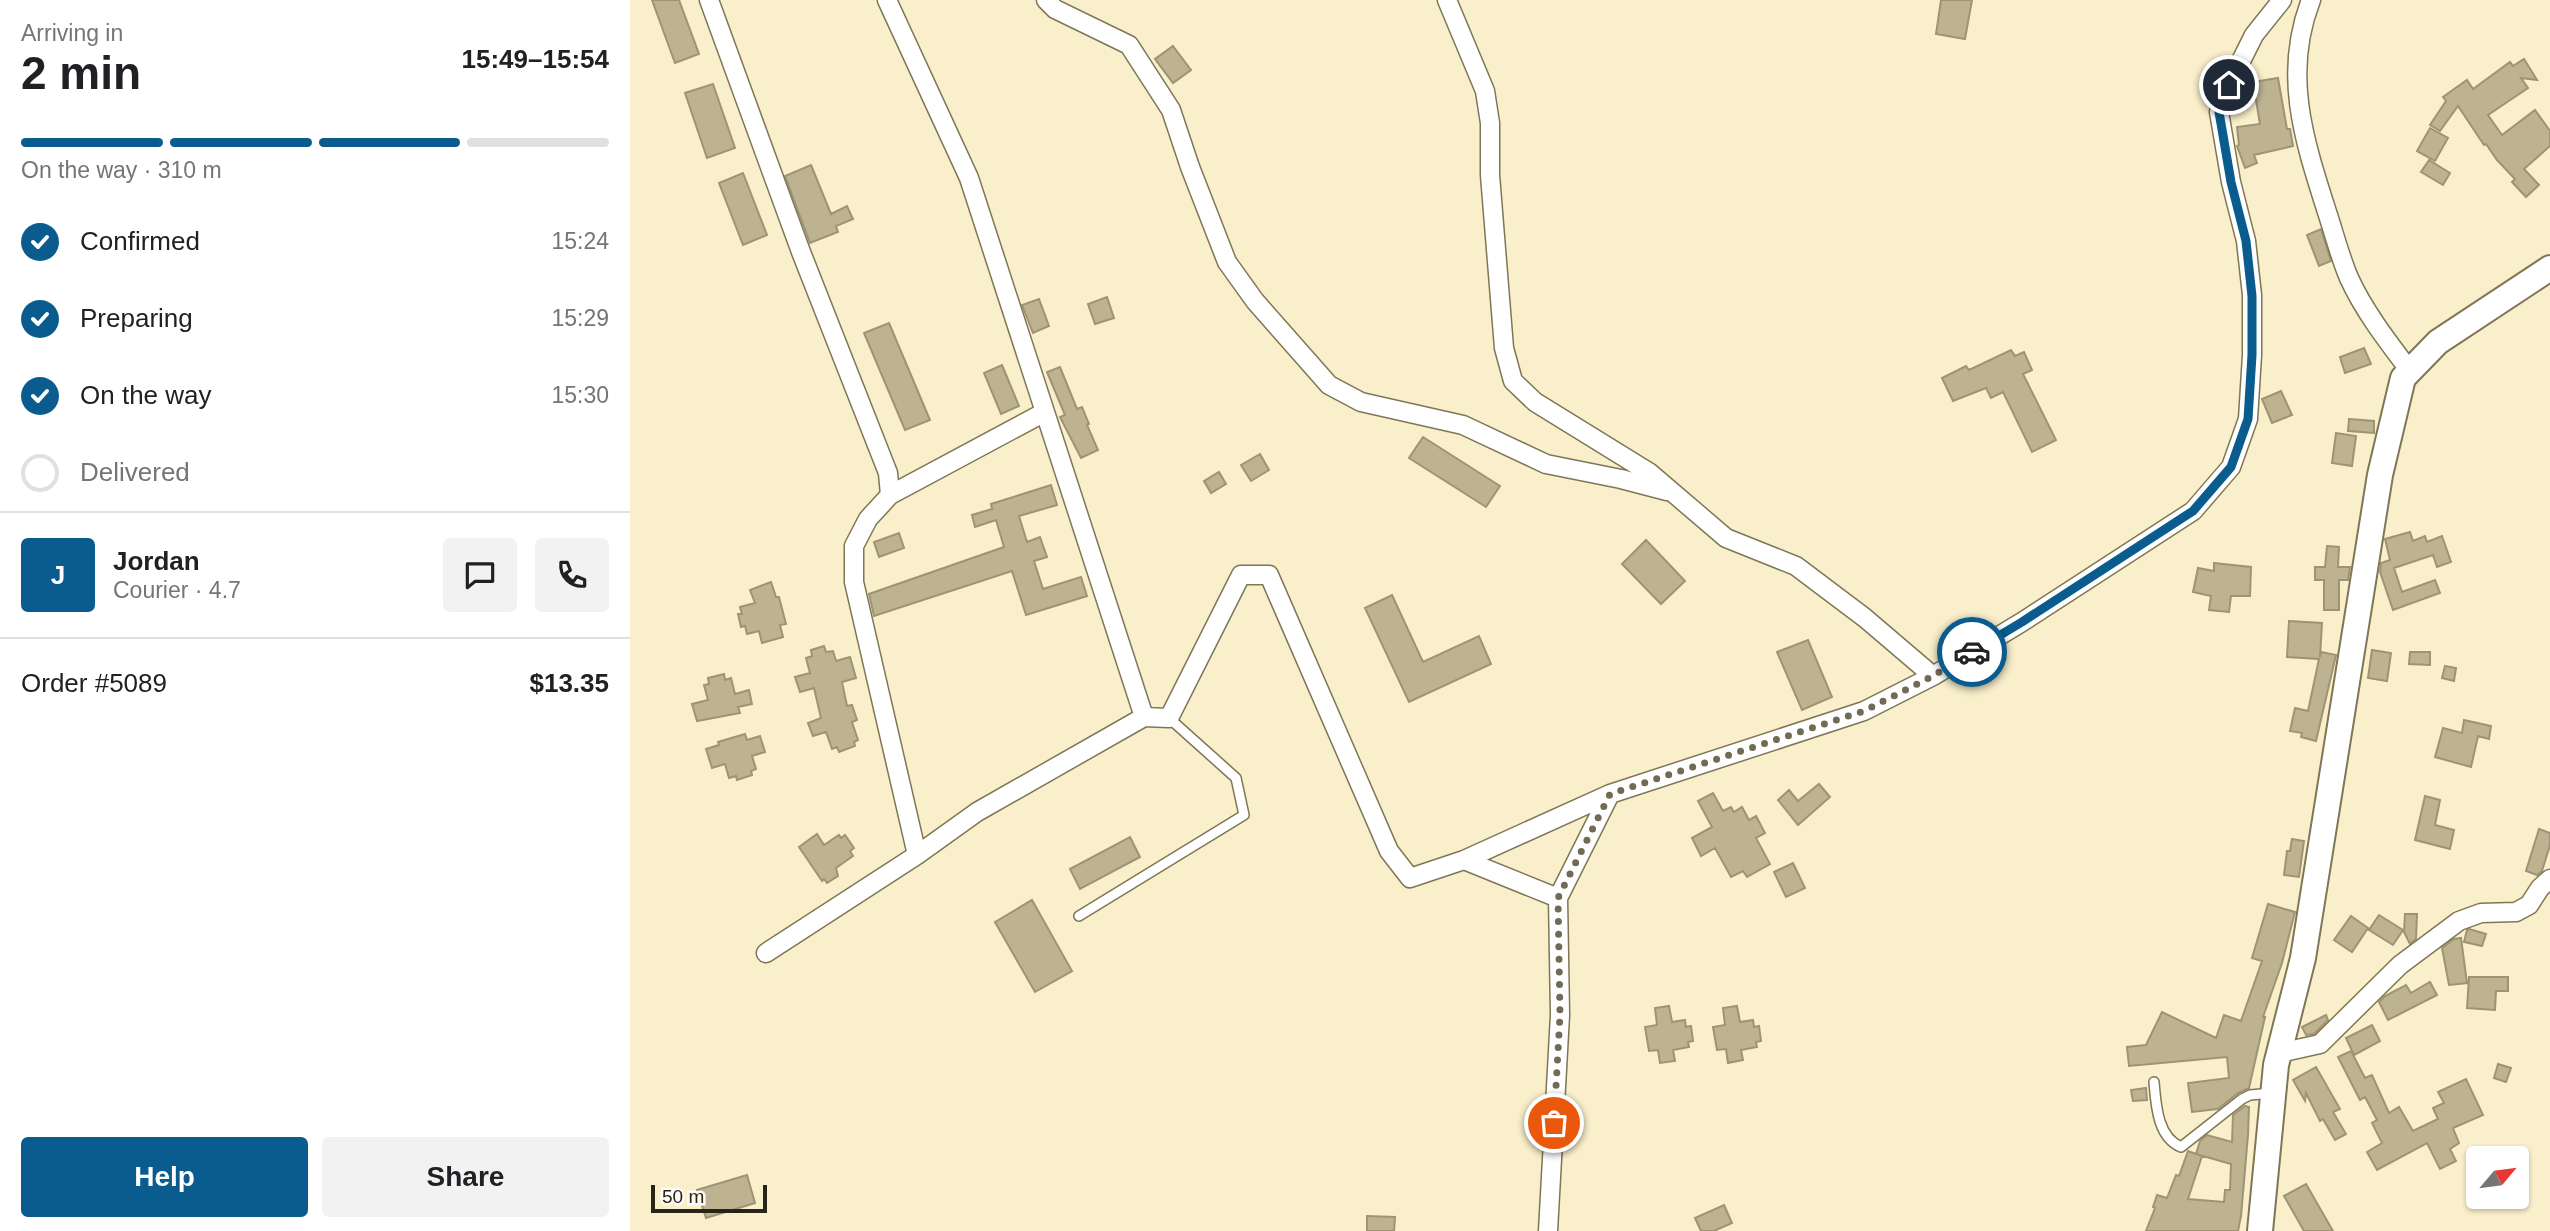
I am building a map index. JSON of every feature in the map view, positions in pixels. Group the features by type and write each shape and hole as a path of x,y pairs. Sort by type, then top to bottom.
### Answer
{"street":[{"path":"709,0 801,252 888,473 890,495"},
{"path":"887,0 969,178 1144,717"},
{"path":"1046,0 1055,9 1129,45 1171,110 1227,262 1255,302 1329,385 1361,402 1464,425 1546,464 1673,492"},
{"path":"1447,0 1485,91 1490,123 1490,175 1504,348 1513,382 1535,402 1650,473 1726,538 1796,566 1865,618 1933,676"},
{"path":"766,953 917,855 977,812 1144,717 1169,718 1241,576 1269,575 1389,851 1410,878 1464,860 1610,794 1864,711 1933,676 2022,622 2193,511 2231,467 2248,419 2252,296 2246,241 2231,182 2219,112 2254,35 2282,0"},
{"path":"2311,0 2296,52 2296,89 2313,169 2349,278 2378,329 2410,371"},
{"path":"2260,1231 2279,1053 2303,958 2380,475 2403,378 2438,342 2550,268"},
{"path":"917,855 854,582 854,546 868,519 890,495 1045,412"},
{"path":"1548,1231 1560,1015 1558,898 1610,794"},
{"path":"1464,860 1558,898"},
{"path":"2279,1053 2320,1044 2400,965 2459,920 2481,913 2516,912 2529,905 2540,888 2550,879"}],"lane":[{"path":"1079,916 1244,815 1236,778 1169,718"},
{"path":"2154,1082 2159,1122 2175,1144 2181,1147 2242,1098 2273,1093"}],"building":[{"path":"652,0 679,0 699,54 675,63"},
{"path":"1941,0 1972,0 1965,39 1936,34"},
{"path":"1173,46 1191,70 1173,83 1155,59"},
{"path":"2524,59 2537,80 2521,78 2528,88 2488,115 2502,135 2535,110 2550,131 2550,146 2524,169 2539,185 2526,197 2512,182 2515,179 2486,144 2484,145 2458,106 2440,131 2430,125 2446,101 2443,97 2467,80 2473,89 2510,62 2513,66"},
{"path":"2278,78 2287,129 2290,129 2293,146 2254,155 2257,163 2245,168 2237,146 2237,127 2260,124 2253,82"},
{"path":"713,84 735,148 707,158 685,93"},
{"path":"2430,128 2448,138 2435,161 2417,151"},
{"path":"2429,160 2450,173 2443,185 2421,172"},
{"path":"811,165 831,214 847,206 853,219 836,226 838,232 810,243 785,176"},
{"path":"743,173 767,235 743,245 719,183"},
{"path":"2321,229 2331,261 2319,266 2307,235"},
{"path":"1107,297 1114,318 1095,324 1088,304"},
{"path":"1039,299 1049,326 1033,333 1022,305"},
{"path":"889,323 930,420 905,430 864,333"},
{"path":"2364,348 2371,364 2345,373 2340,357"},
{"path":"2011,350 2015,356 2024,352 2032,370 2023,374 2056,440 2032,452 2003,392 1991,398 1986,388 1953,401 1942,378 1966,366 1969,370"},
{"path":"1002,365 1019,406 1001,414 984,373"},
{"path":"1060,367 1077,409 1082,407 1098,450 1081,458 1060,417 1065,415 1047,372"},
{"path":"2281,391 2292,415 2272,423 2262,399"},
{"path":"2349,419 2374,421 2374,433 2348,431"},
{"path":"2336,433 2356,436 2352,466 2332,463"},
{"path":"1423,437 1500,486 1486,507 1409,458"},
{"path":"1260,454 1269,470 1251,481 1241,465"},
{"path":"1219,472 1226,484 1211,493 1204,481"},
{"path":"1051,485 1057,505 1019,516 1027,542 1040,537 1047,557 1034,561 1043,589 1081,577 1087,596 1026,615 1012,571 874,616 869,594 1004,547 996,520 975,527 972,515 992,509 991,504"},
{"path":"2410,532 2413,541 2425,536 2427,542 2442,536 2451,562 2437,567 2433,555 2394,568 2402,592 2435,580 2440,593 2393,610 2380,572 2381,563 2390,560 2385,539"},
{"path":"899,533 904,548 879,557 874,542"},
{"path":"1646,540 1685,581 1661,604 1622,564"},
{"path":"2327,546 2339,547 2338,567 2350,567 2348,580 2339,580 2339,610 2324,610 2324,580 2315,580 2315,567 2325,567"},
{"path":"2214,563 2251,567 2250,596 2231,596 2229,612 2209,610 2211,596 2193,592 2198,568 2214,571"},
{"path":"771,582 776,597 779,597 786,624 780,625 783,637 762,643 759,631 747,634 745,626 741,627 738,614 742,614 740,607 755,603 750,590"},
{"path":"1392,595 1423,662 1479,636 1491,664 1409,702 1365,608"},
{"path":"2289,621 2322,623 2320,657 2321,652 2336,655 2316,741 2301,737 2302,733 2290,731 2295,708 2308,711 2319,659 2287,657"},
{"path":"1808,640 1832,697 1802,710 1777,652"},
{"path":"824,646 826,652 833,651 836,661 850,657 856,678 842,682 847,706 852,705 857,720 852,722 858,740 854,742 855,746 839,752 837,747 832,749 826,732 813,736 808,723 821,718 814,688 800,692 795,677 810,673 806,658 812,656 811,650"},
{"path":"2372,650 2391,653 2387,681 2368,678"},
{"path":"2410,652 2430,652 2430,665 2409,664"},
{"path":"2445,666 2456,668 2454,681 2442,678"},
{"path":"724,674 725,680 731,678 735,694 749,690 752,704 738,707 740,713 697,721 692,704 708,700 704,685 709,684 708,678"},
{"path":"2464,720 2491,726 2489,739 2478,736 2471,767 2435,757 2443,728 2462,733"},
{"path":"745,734 747,740 760,736 765,752 752,756 756,769 751,771 752,775 737,780 736,776 729,778 725,764 712,768 706,749 719,745 718,742"},
{"path":"1819,784 1830,797 1798,825 1778,800 1789,790 1798,801"},
{"path":"1713,793 1723,811 1731,807 1734,812 1742,807 1749,820 1756,816 1765,833 1756,838 1770,864 1747,877 1743,871 1731,877 1715,848 1701,856 1692,838 1712,827 1698,801"},
{"path":"2425,796 2440,800 2435,825 2454,830 2450,849 2415,840"},
{"path":"2539,829 2550,833 2550,845 2542,871 2537,875 2526,871"},
{"path":"817,834 824,845 839,835 841,838 845,835 854,848 850,851 853,856 836,868 838,876 827,883 824,879 822,881 799,847"},
{"path":"1130,837 1140,857 1080,889 1070,869"},
{"path":"2292,839 2304,841 2299,877 2284,875 2287,851 2290,851"},
{"path":"1793,863 1805,888 1786,897 1774,872"},
{"path":"1032,900 1072,971 1035,992 995,922"},
{"path":"2268,904 2295,912 2282,963 2263,1017 2249,1088 2218,1109 2192,1112 2188,1083 2229,1078 2227,1057 2129,1066 2127,1047 2146,1045 2162,1012 2216,1038 2224,1015 2241,1021 2262,961 2252,958"},
{"path":"2405,914 2417,914 2416,939 2410,944 2404,932"},
{"path":"2379,915 2403,930 2393,945 2369,930"},
{"path":"2351,916 2368,928 2352,952 2334,940"},
{"path":"2469,929 2486,934 2482,946 2464,942"},
{"path":"2461,938 2467,983 2449,985 2442,948 2454,939"},
{"path":"2469,977 2508,977 2508,991 2496,991 2495,1010 2467,1008"},
{"path":"2430,982 2437,995 2388,1020 2379,1002 2385,996 2406,985 2411,993"},
{"path":"1669,1006 1672,1022 1685,1020 1686,1027 1691,1026 1693,1041 1688,1042 1689,1047 1673,1050 1675,1061 1660,1063 1658,1050 1649,1051 1645,1027 1657,1025 1655,1008"},
{"path":"1737,1006 1740,1022 1753,1020 1754,1027 1759,1026 1761,1041 1756,1042 1757,1047 1741,1050 1743,1060 1728,1063 1726,1049 1717,1050 1713,1027 1725,1025 1723,1008"},
{"path":"2326,1015 2328,1020 2314,1034 2306,1035 2302,1027"},
{"path":"2372,1025 2380,1041 2354,1055 2346,1038"},
{"path":"2351,1051 2365,1078 2372,1075 2389,1113 2399,1107 2413,1131 2438,1119 2433,1108 2444,1103 2438,1092 2466,1079 2483,1115 2453,1128 2459,1143 2450,1149 2456,1161 2440,1169 2427,1143 2377,1170 2367,1152 2382,1143 2372,1123 2377,1120 2365,1097 2360,1100 2338,1057"},
{"path":"2498,1064 2511,1068 2506,1082 2494,1078"},
{"path":"2316,1067 2340,1109 2333,1112 2346,1134 2335,1140 2323,1119 2320,1121 2306,1093 2305,1101 2293,1080"},
{"path":"2146,1088 2147,1100 2133,1101 2131,1090"},
{"path":"2245,1106 2249,1107 2238,1231 2146,1231 2157,1195 2167,1198 2188,1151 2196,1154 2200,1141 2207,1135 2232,1142 2233,1115","holes":["2202,1156 2231,1164 2230,1190 2225,1190 2224,1202 2188,1199"]},
{"path":"747,1175 755,1203 706,1218 697,1190"},
{"path":"2306,1184 2333,1231 2304,1231 2284,1196"},
{"path":"1724,1205 1732,1223 1714,1231 1701,1231 1695,1218"},
{"path":"1367,1216 1395,1217 1394,1231 1367,1231"}],"way so far":[{"path":"1554,1123 1560,1015 1558,898 1610,794 1864,711 1933,676 1972,652"}],"route":[{"path":"1972,652 2193,511 2231,467 2248,419 2252,296 2246,241 2231,182 2219,112 2229,85"}]}
